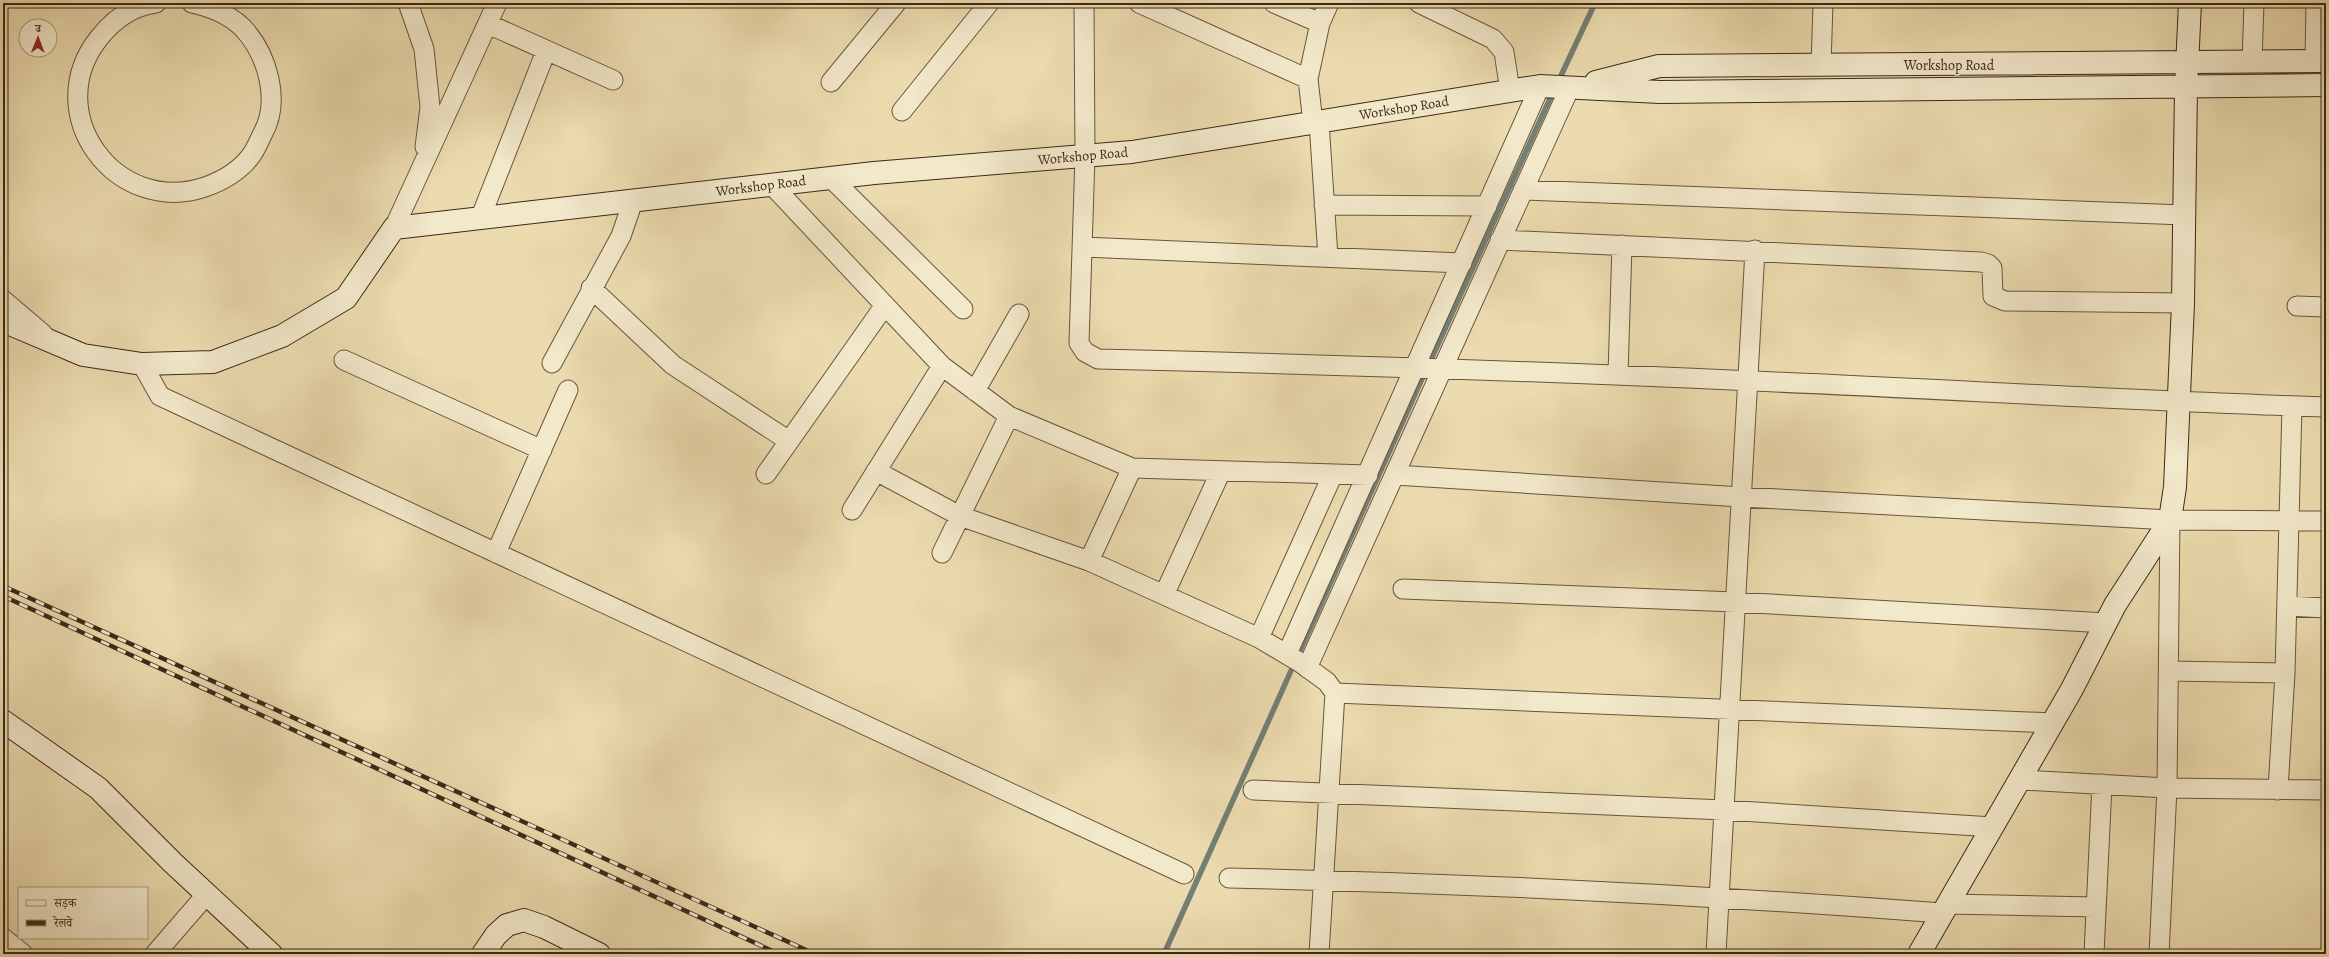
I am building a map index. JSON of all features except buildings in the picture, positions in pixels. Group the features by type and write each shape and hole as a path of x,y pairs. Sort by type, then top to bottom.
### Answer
{"main road":[{"path":"1919,954 2021,780 2115,605 2170,520 2175,487 2183,303 2186,88 2190,3"},
{"name":"Workshop Road","path":"394,228 831,178 1132,152 1510,91 1560,87 1659,66 1821,66 2320,61"},
{"name":"Workshop Road","path":"1560,87 1660,92 2186,88 2326,85"},
{"path":"3,321 83,355 142,364 213,362 282,336 346,298 394,228"},
{"path":"3,721 98,788 271,954"},
{"path":"483,954 496,935 507,925 524,920 544,927 599,954"}],"street":[{"path":"156,3 142,5 111,23 88,51 78,85 80,120 95,152 120,177 153,191 189,192 223,181 250,157 267,126 271,91 263,56 242,27 213,5 192,3"},
{"path":"408,3 424,49 430,108 422,168"},
{"path":"394,228 497,3"},
{"path":"831,82 896,3"},
{"path":"902,110 989,3"},
{"path":"1084,3 1085,156 1079,343 1085,352 1098,359 1429,367 1747,380 2045,394 2178,402 2326,407"},
{"path":"1139,3 1308,79"},
{"path":"1274,3 1320,23"},
{"path":"1328,258 1316,122 1308,79 1320,23 1329,3"},
{"path":"1419,3 1493,39 1504,52 1510,91"},
{"path":"1821,66 1823,3"},
{"path":"2252,62 2254,3"},
{"path":"2316,3 2320,61"},
{"path":"488,24 613,80"},
{"path":"480,219 546,51"},
{"path":"1297,660 1368,475 1500,240 1523,190 1560,87"},
{"path":"1297,660 1395,474 1462,263 1487,206 1560,87"},
{"path":"831,178 963,309"},
{"path":"772,185 942,366 1009,416 1132,468 1368,475"},
{"path":"1523,190 2185,214"},
{"path":"552,363 591,288 621,236 633,201"},
{"path":"1324,205 1487,206"},
{"path":"1500,240 1755,250 1981,262 1988,264 1992,268 1993,296 2005,301 2183,303"},
{"path":"1618,375 1622,245"},
{"path":"1083,247 1462,263"},
{"path":"1716,954 1755,250"},
{"path":"591,288 673,365 789,441"},
{"path":"3,300 50,340"},
{"path":"766,474 884,305"},
{"path":"2297,306 2326,307"},
{"path":"975,391 1019,314"},
{"path":"344,360 542,450"},
{"path":"142,364 160,396 1184,874"},
{"path":"852,510 942,366"},
{"path":"496,553 568,390"},
{"path":"2278,790 2285,673 2292,406"},
{"path":"942,553 1009,416"},
{"path":"1090,561 1132,468"},
{"path":"876,471 960,516 1090,561 1259,638 1297,660 1327,682 1335,693 1319,954"},
{"path":"1164,595 1221,471"},
{"path":"1259,638 1333,474"},
{"path":"1395,474 1741,497 2170,520 2326,521"},
{"path":"2159,954 2167,788 2170,520"},
{"path":"1403,589 1735,602 2106,623"},
{"path":"2287,606 2326,608"},
{"path":"2169,671 2285,673"},
{"path":"1335,693 1730,708 2052,723"},
{"path":"2021,780 2167,788 2326,790"},
{"path":"2094,954 2102,784"},
{"path":"1253,790 1724,810 1993,827"},
{"path":"1229,878 1324,880 1719,896 1945,909 2096,907"},
{"path":"155,954 207,894"},
{"path":"3,938 23,954"}],"waterway":[{"path":"1558,82 1595,3"},
{"path":"1429,364 1553,92"},
{"path":"1164,954 1425,372"}],"railway":[{"path":"3,586 815,954"},
{"path":"3,596 779,954"}]}
